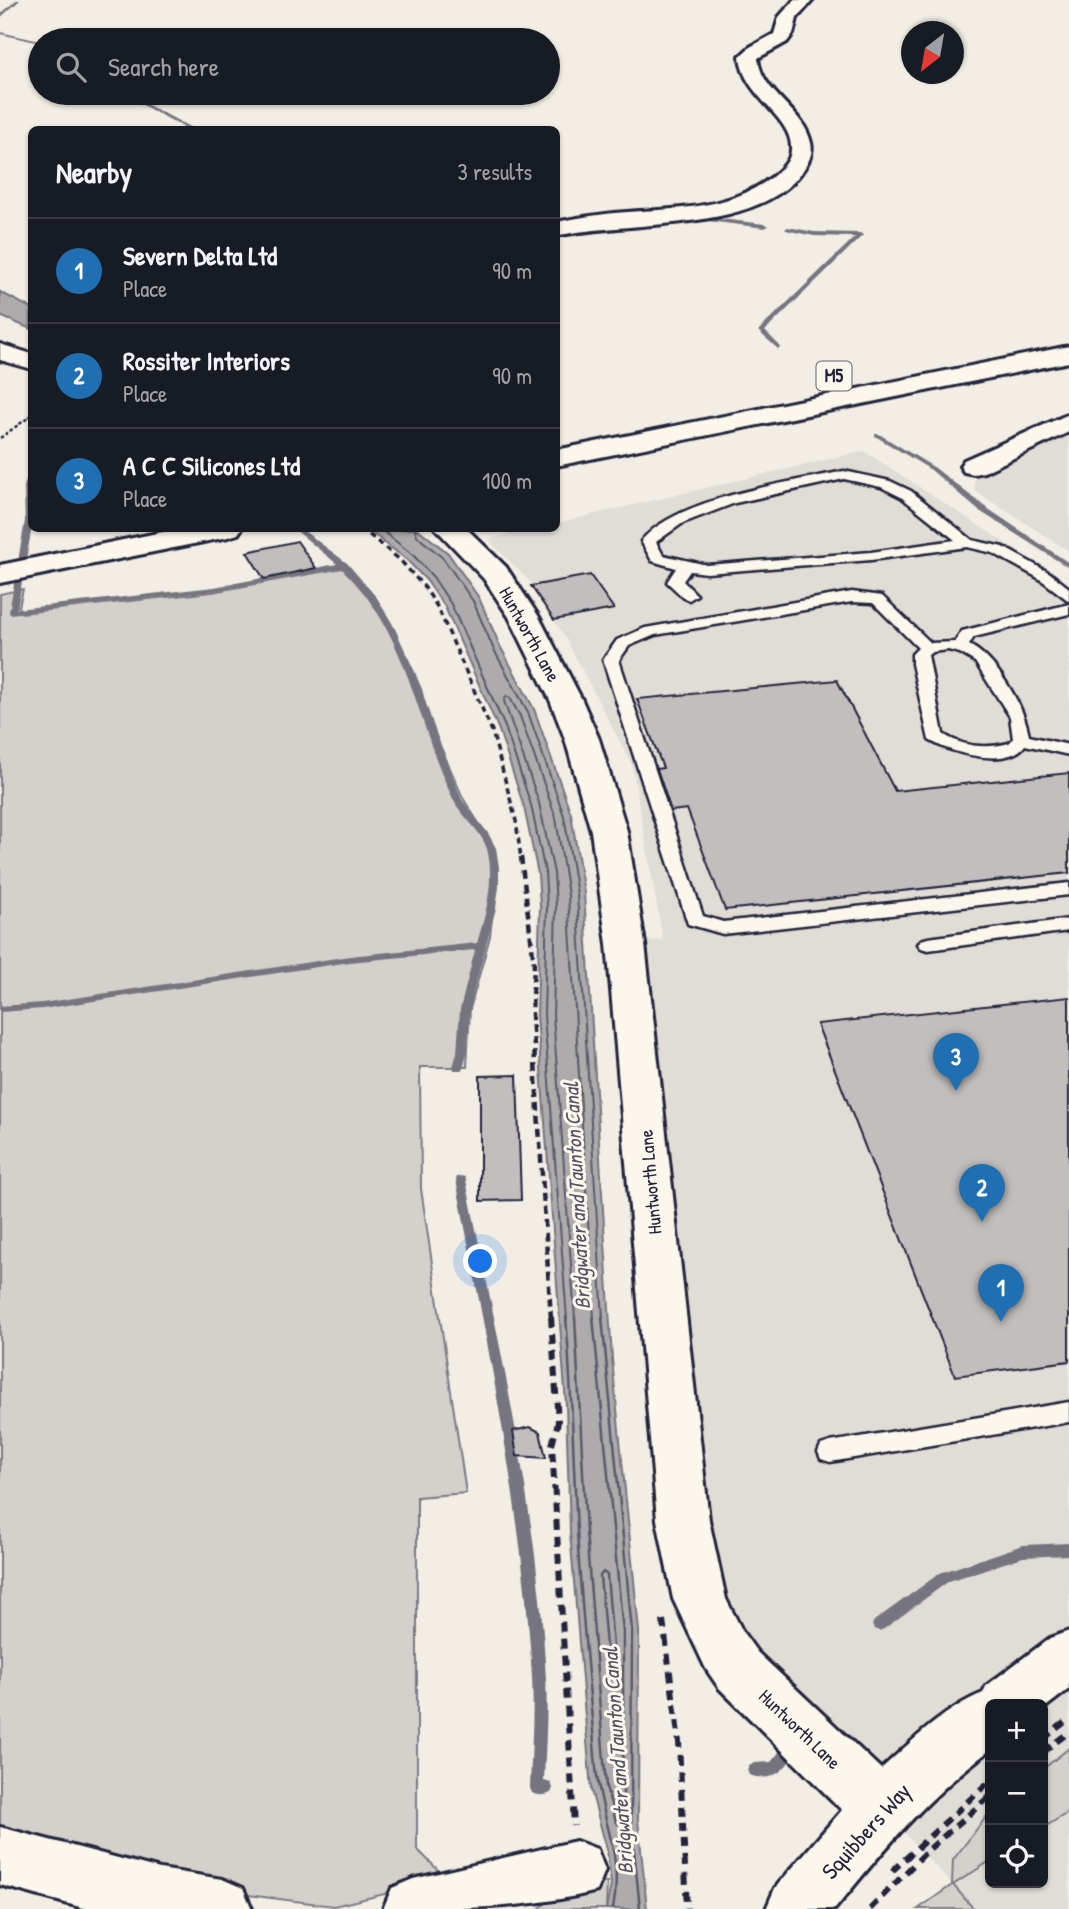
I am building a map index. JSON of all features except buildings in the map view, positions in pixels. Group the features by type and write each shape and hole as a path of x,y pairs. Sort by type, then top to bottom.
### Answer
{"main road":[{"path":"560,228 616,218 717,211 748,202 776,187 797,166 802,144 792,123 767,96 748,62 749,56 760,47 782,40 788,31 788,17 804,0"},
{"path":"0,352 28,361"},
{"name":"M5","path":"560,457 1069,354"},
{"path":"974,466 1069,422"},
{"path":"560,432 600,424"},
{"path":"0,551 88,532"},
{"path":"0,574 208,532"},
{"name":"Huntworth Lane","path":"453,532 495,573 511,593 529,626 582,739 609,831 626,944 683,1520 688,1556 704,1618 718,1644 738,1670 881,1808"},
{"path":"1013,1699 1069,1656"},
{"name":"Squibbers Way","path":"796,1909 881,1808 937,1756 985,1721"},
{"path":"0,1856 160,1899 222,1909"},
{"path":"412,1909 500,1898 576,1870"}],"lane":[{"path":"967,543 906,494 885,484 844,475 731,500 678,520 648,541 657,558 707,569 871,556 967,543 998,550 1045,576 1069,596"},
{"path":"685,566 675,582 690,596"},
{"path":"927,648 877,599 852,597 651,631 623,643 611,660 695,920 723,928 1069,889"},
{"path":"959,648 968,634 1069,609"},
{"path":"948,645 959,648 981,659 1018,717 1021,739 1015,747 985,753 943,742 935,736 920,654 927,648 948,645"},
{"path":"1021,739 1069,750"},
{"path":"928,944 1069,925"},
{"path":"830,1452 1069,1412"}],"path":[{"path":"0,438 28,418"},
{"path":"366,532 400,560 425,588 438,608 492,731 516,821 534,963 532,1014 558,1422 552,1445 576,1870"},
{"path":"1048,1735 1069,1719"},
{"path":"1048,1748 1069,1732"},
{"path":"884,1879 985,1785"},
{"path":"870,1909 928,1850 985,1800"}],"shaded area":[{"path":"1069,422 1069,551 975,491 974,466"},
{"path":"864,451 1021,553 1069,588 1069,1909 926,1909 952,1884 881,1808 718,1644 626,944 663,940 632,765 566,639 531,583 488,539 518,532 560,532 560,522"},
{"path":"348,567 377,600 394,629 421,689 429,720 463,798 493,846 496,884 490,936 470,1009 467,1067 420,1067 421,1189 466,1493 417,1497 417,1849 444,1876 334,1906 216,1891 0,1834 0,594 23,589 19,607 22,613 212,592"},
{"path":"1069,1748 1069,1812 1048,1825 1048,1765"},
{"path":"985,1818 985,1864 953,1885 974,1909 918,1909 952,1885 953,1860"},
{"path":"607,1882 606,1909 539,1909 550,1899"}],"water":[{"path":"0,292 28,306 28,328 0,316"},
{"name":"Bridgwater and Taunton Canal","path":"371,532 422,532 448,553 479,598 500,646 534,709 571,814 584,893 612,1359 639,1631 638,1819 647,1909 606,1909 611,1885 607,1850 591,1790 570,1532 566,1405 537,1015 540,905 538,874 524,807 499,730 445,607 427,581 407,560"}],"waterway":[{"path":"0,17 18,0"},
{"path":"0,33 28,39"},
{"path":"145,105 186,126"},
{"path":"693,218 765,226"},
{"path":"778,347 761,331 860,235 814,234 788,229"},
{"path":"877,435 933,469 981,508 1069,566"},
{"path":"28,527 13,612 214,589 342,565"},
{"path":"300,532 342,565"},
{"path":"342,565 374,600 388,623 411,672 458,800 491,848 494,887 481,946"},
{"path":"0,1009 42,1006 350,959 481,946"},
{"path":"458,1067 462,1053 464,1016 481,946"},
{"path":"461,1180 519,1490 539,1677 537,1788 546,1788"},
{"path":"879,1625 945,1577 1023,1551 1069,1549"},
{"path":"754,1770 774,1769 794,1745"}],"place":[{"name":"A C C Silicones Ltd","path":"956,1091"},
{"name":"Rossiter Interiors","path":"982,1222"},
{"name":"Severn Delta Ltd","path":"1001,1322"}]}
